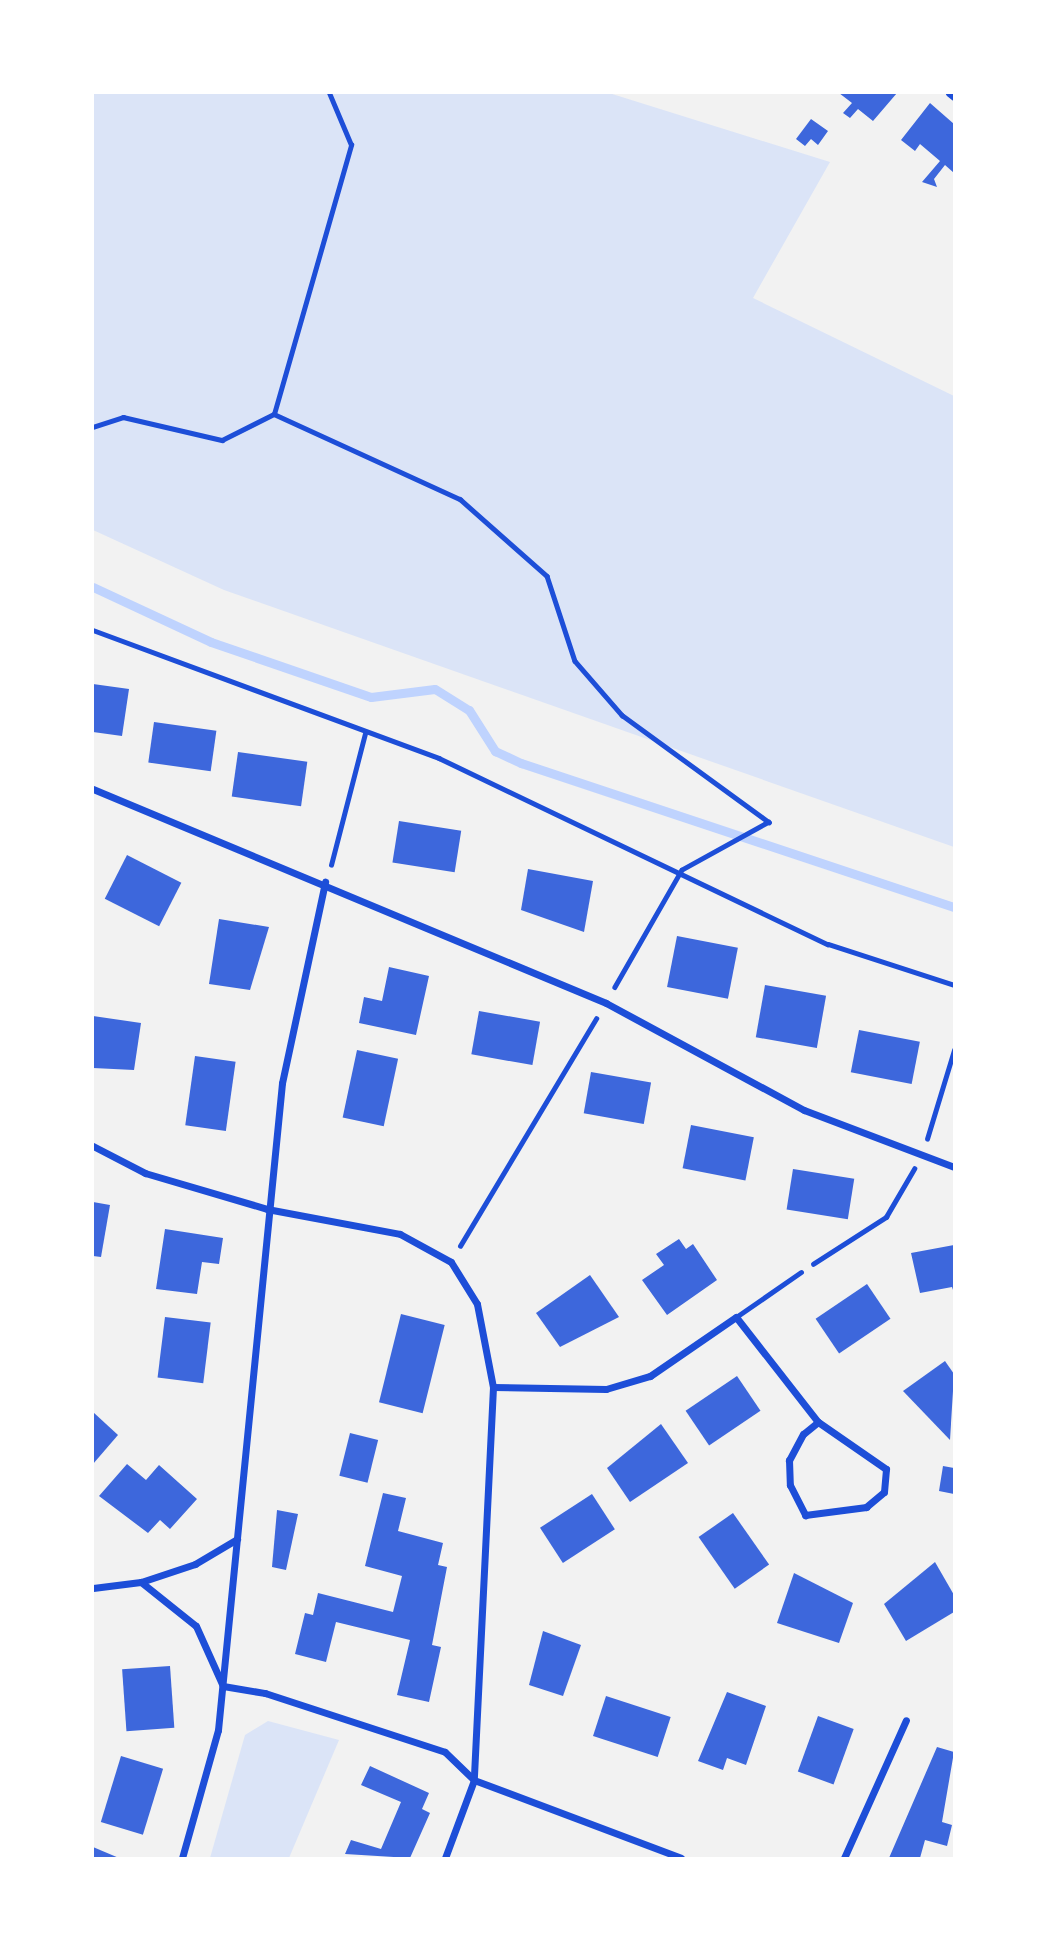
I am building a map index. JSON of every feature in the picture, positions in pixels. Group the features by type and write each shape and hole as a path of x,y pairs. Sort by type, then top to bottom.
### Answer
{"street":[{"path":"949,93 954,97"},
{"path":"93,789 325,882 606,1003 804,1110 921,1158 954,1167"},
{"path":"182,1858 223,1686 267,1209 282,1083 325,882"},
{"path":"93,1146 145,1173 267,1209 400,1234 451,1262 477,1304 493,1387 474,1780 445,1858"},
{"path":"493,1387 606,1389 650,1376 736,1317 818,1422 886,1469 884,1492 866,1507 805,1515 790,1485 789,1460 803,1434 818,1422"},
{"path":"93,1588 141,1582 195,1564 237,1539"},
{"path":"141,1582 196,1626 223,1686"},
{"path":"223,1686 265,1693 445,1752 474,1780 681,1858"},
{"path":"844,1858 906,1720"},
{"path":"646,1858 650,1848"}],"lane":[{"path":"736,1317 801,1272"}],"path":[{"path":"93,427 123,417 222,440 274,414 351,145 329,93"},
{"path":"274,414 460,499 547,576 575,661 622,715 769,822 682,870 451,1262"},
{"path":"93,630 365,734 439,758 682,870 828,944 954,985"},
{"path":"325,882 365,734"},
{"path":"801,1272 886,1217 921,1158 954,1050"}],"shaded area":[{"path":"93,93 609,93 830,162 753,298 954,396 954,847 224,590 93,530"},
{"path":"268,1721 339,1740 289,1858 210,1858 245,1735"}],"building":[{"path":"839,93 897,93 873,121 858,109 850,118 843,113 852,103"},
{"path":"930,103 954,124 954,173 945,165 934,179 937,187 922,182 940,161 920,144 915,151 901,140"},
{"path":"811,119 828,131 818,145 811,139 805,146 796,139"},
{"path":"93,684 129,689 122,736 93,732"},
{"path":"154,722 216,731 211,771 148,763"},
{"path":"238,752 307,762 301,806 232,797"},
{"path":"399,821 461,831 455,872 392,862"},
{"path":"127,855 181,883 159,926 105,899"},
{"path":"528,869 593,881 584,932 521,910"},
{"path":"219,919 269,927 250,990 209,984"},
{"path":"677,936 738,948 728,999 667,987"},
{"path":"389,967 429,976 416,1035 359,1023 364,997 382,1001"},
{"path":"765,985 826,996 817,1048 756,1037"},
{"path":"479,1011 540,1022 532,1065 471,1054"},
{"path":"93,1016 141,1023 134,1070 93,1068"},
{"path":"859,1030 920,1042 912,1084 851,1072"},
{"path":"357,1050 398,1059 384,1126 343,1117"},
{"path":"195,1056 236,1062 226,1131 185,1125"},
{"path":"591,1072 651,1083 644,1124 584,1113"},
{"path":"691,1125 754,1137 745,1180 683,1168"},
{"path":"793,1169 854,1179 848,1219 787,1209"},
{"path":"93,1202 110,1205 101,1257 93,1256"},
{"path":"165,1229 223,1238 219,1264 202,1262 197,1294 156,1289"},
{"path":"679,1239 686,1249 693,1244 717,1280 667,1315 642,1280 664,1265 656,1254"},
{"path":"954,1245 954,1293 952,1287 920,1293 911,1253"},
{"path":"590,1275 619,1317 560,1347 536,1313"},
{"path":"867,1284 890,1319 839,1353 816,1319"},
{"path":"401,1314 445,1325 423,1413 379,1402"},
{"path":"165,1317 211,1323 203,1383 158,1378"},
{"path":"945,1361 954,1374 950,1440 903,1391"},
{"path":"737,1376 760,1411 709,1445 686,1411"},
{"path":"93,1412 118,1435 93,1464"},
{"path":"661,1424 688,1463 630,1502 607,1468"},
{"path":"350,1433 378,1440 367,1483 339,1476"},
{"path":"127,1464 146,1480 159,1465 197,1499 170,1529 160,1520 148,1533 99,1496"},
{"path":"943,1466 954,1468 954,1494 939,1491"},
{"path":"383,1493 406,1498 398,1531 443,1543 438,1565 447,1567 432,1645 441,1647 429,1702 397,1695 410,1640 336,1622 326,1662 295,1654 305,1613 313,1615 318,1593 393,1612 402,1576 365,1566"},
{"path":"592,1494 615,1529 563,1563 540,1528"},
{"path":"277,1510 298,1514 286,1570 272,1567"},
{"path":"733,1513 769,1565 735,1589 699,1537"},
{"path":"935,1562 954,1595 954,1612 906,1641 884,1604"},
{"path":"794,1573 853,1603 839,1643 777,1623"},
{"path":"543,1631 581,1645 563,1696 529,1685"},
{"path":"170,1666 174,1728 126,1731 122,1669"},
{"path":"727,1692 766,1706 746,1765 727,1758 723,1770 698,1761"},
{"path":"606,1696 671,1717 658,1757 593,1736"},
{"path":"818,1716 854,1729 834,1784 798,1771"},
{"path":"937,1747 954,1752 942,1822 952,1825 947,1846 925,1840 920,1858 889,1858"},
{"path":"121,1756 163,1769 143,1835 101,1822"},
{"path":"370,1766 429,1793 422,1809 430,1813 410,1858 345,1854 351,1840 381,1849 401,1802 361,1785"},
{"path":"93,1847 119,1858 93,1858"}],"waterway":[{"path":"93,587 211,642 371,697 435,689 469,710 495,751 521,763 954,907"}]}
